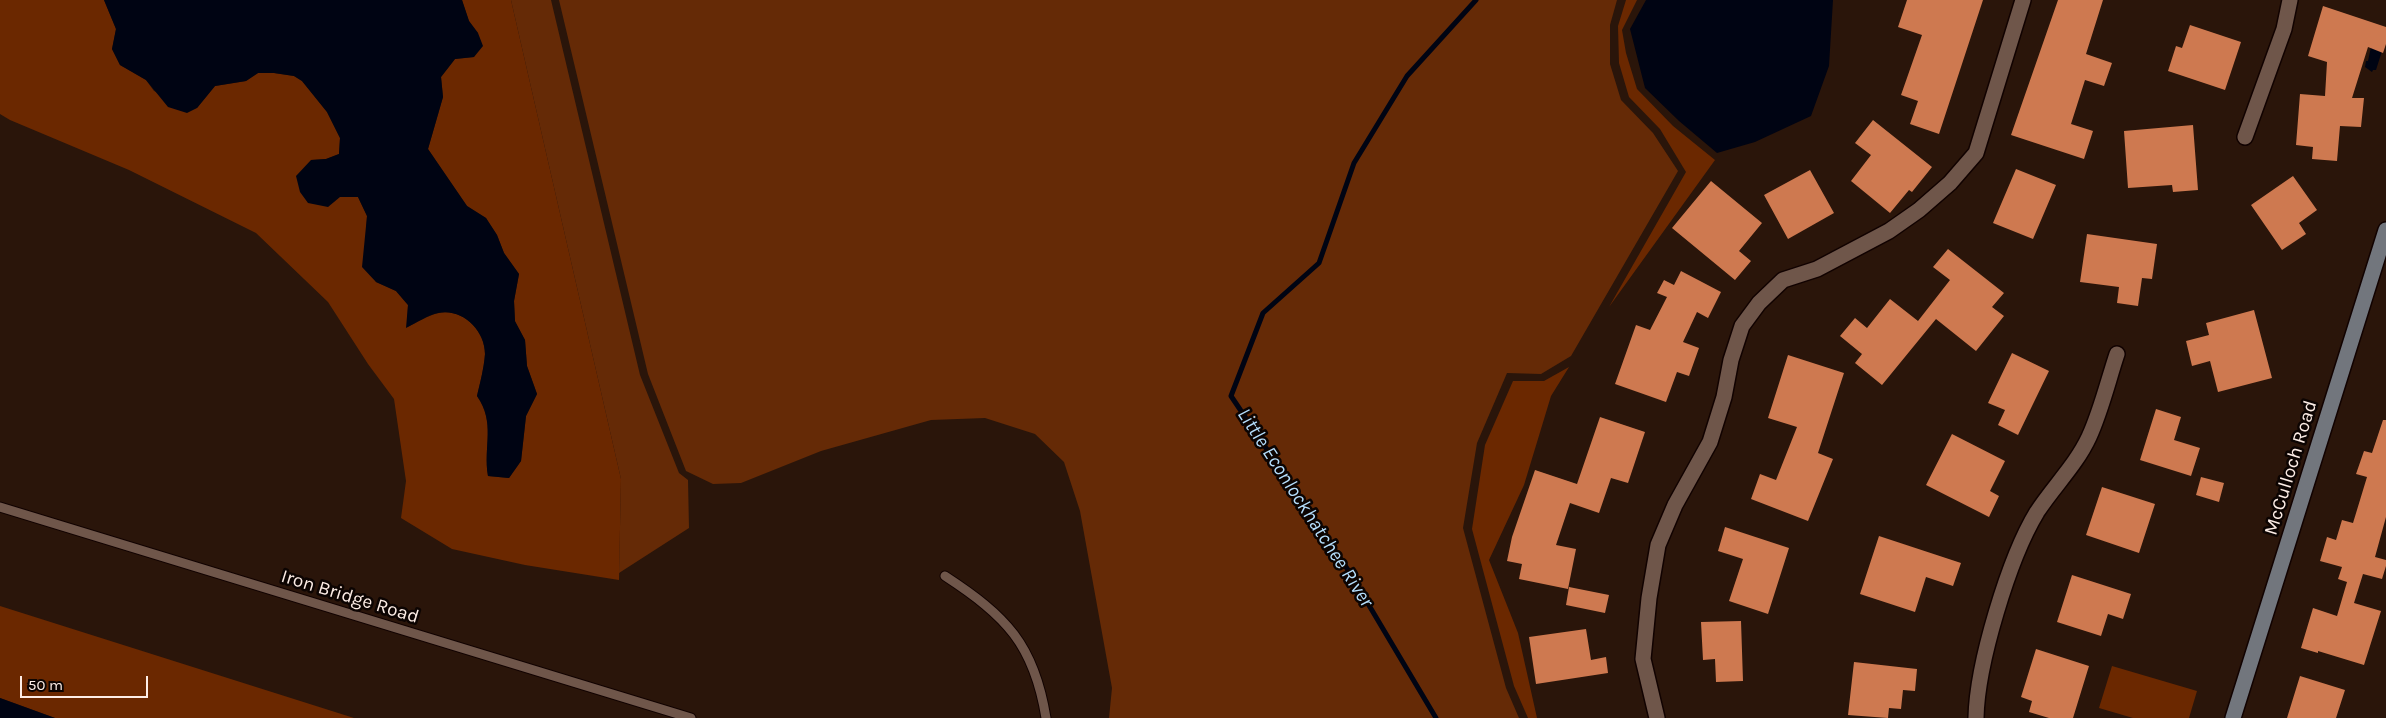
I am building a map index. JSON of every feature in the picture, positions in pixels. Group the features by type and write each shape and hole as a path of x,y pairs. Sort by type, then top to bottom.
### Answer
{"street":[{"path":"1657,718 1643,658 1649,598 1658,545 1675,505 1710,442 1724,397 1731,360 1742,326 1759,303 1783,280 1817,269 1889,231 1919,210 1950,183 1976,153 2023,0"},
{"path":"2245,137 2284,29 2290,0"},
{"name":"McCulloch Road","path":"2233,718 2386,230"},
{"path":"1976,718 1987,649 2000,603 2018,553 2037,512 2068,474 2089,437 2117,354"}],"lane":[{"name":"Iron Bridge Road","path":"0,507 691,718"},
{"path":"945,576 972,593 1000,616 1023,645 1041,686 1046,718"}],"shaded area":[{"path":"0,0 104,0 116,29 112,49 120,65 146,80 154,91 197,108 215,86 246,81 258,73 294,76 302,81 327,112 340,138 339,154 326,159 311,160 340,197 358,197 367,216 366,237 376,282 396,291 408,305 407,327 431,315 448,312 464,317 477,329 484,345 485,354 477,396 483,406 488,426 488,476 509,478 521,461 526,416 537,394 527,366 525,340 515,322 514,301 519,274 504,253 497,235 486,218 467,206 428,149 443,97 441,77 455,59 474,57 478,33 469,21 462,0 511,0 621,479 619,580 525,565 452,549 401,518 406,481 394,399 368,364 328,302 256,233 129,170 10,120 0,114"},
{"path":"104,0 462,0 469,21 478,33 483,46 474,57 455,59 441,77 443,97 428,149 467,206 486,218 497,235 504,253 519,274 514,301 515,321 525,340 527,366 537,394 526,416 521,461 509,478 488,476 488,425 483,406 477,396 485,354 484,345 476,329 463,317 447,312 430,315 406,328 408,305 396,291 376,282 362,267 367,216 358,197 340,197 328,207 308,203 300,192 296,176 311,160 326,159 339,154 340,138 327,112 302,81 294,76 258,73 246,81 215,86 197,108 187,113 168,107 146,80 120,65 112,49 116,29"},
{"path":"511,0 551,0 640,375 679,473 688,480 689,528 619,573 621,479"},
{"path":"559,0 1617,0 1610,25 1610,64 1621,100 1653,133 1678,171 1571,356 1541,374 1507,373 1477,443 1463,528 1506,688 1519,718 1109,718 1112,688 1080,511 1064,462 1035,434 985,418 931,420 821,451 741,483 713,484 686,471 648,374"},
{"path":"1626,0 1637,0 1622,30 1626,53 1637,89 1673,126 1715,160 1609,307 1686,172 1660,129 1629,97 1619,63 1618,26"},
{"path":"1646,0 1833,0 1829,66 1811,116 1755,142 1717,153 1679,121 1645,88 1630,29"},
{"path":"2371,47 2382,51 2376,70 2372,72 2365,67"},
{"path":"1569,367 1551,396 1524,485 1489,560 1518,633 1537,718 1528,718 1514,686 1472,529 1485,445 1513,381 1544,381"},
{"path":"0,606 354,718 55,718 0,698"},
{"path":"2112,666 2197,691 2189,718 2133,718 2099,708"},
{"path":"0,698 55,718 0,718"}],"building":[{"path":"1907,0 1983,0 1939,134 1910,124 1918,101 1901,95 1922,35 1898,27"},
{"path":"2058,0 2103,0 2086,54 2112,63 2104,86 2085,80 2071,124 2093,131 2084,159 2011,135"},
{"path":"2323,6 2386,27 2386,44 2383,53 2368,47 2352,98 2364,98 2361,127 2340,126 2337,161 2312,159 2313,147 2296,145 2300,94 2325,96 2327,62 2308,56"},
{"path":"2190,25 2241,42 2225,90 2168,71 2176,46 2182,48"},
{"path":"1873,120 1932,167 1912,192 1909,190 1890,213 1851,181 1871,155 1855,143"},
{"path":"2193,125 2198,190 2173,192 2172,185 2128,188 2124,131"},
{"path":"2016,169 2056,185 2033,239 1993,223"},
{"path":"1810,170 1834,213 1788,239 1764,195"},
{"path":"2293,176 2317,210 2299,223 2306,234 2282,250 2251,205"},
{"path":"1711,181 1762,223 1739,251 1751,261 1735,280 1672,228"},
{"path":"2087,234 2157,244 2152,279 2142,278 2138,306 2117,303 2119,287 2080,282"},
{"path":"1948,249 2004,293 1992,307 2004,316 1976,351 1936,319 1882,385 1855,363 1862,354 1840,336 1855,318 1867,328 1890,299 1918,321 1950,280 1933,267"},
{"path":"1681,271 1721,292 1708,318 1697,312 1683,342 1699,348 1689,376 1677,372 1666,402 1615,384 1636,325 1650,330 1667,297 1657,293 1664,280 1674,285"},
{"path":"2254,310 2272,378 2218,392 2210,361 2192,366 2186,341 2209,335 2206,323"},
{"path":"2012,353 2049,371 2018,435 1998,425 2005,410 1988,403"},
{"path":"1788,355 1844,373 1818,453 1833,459 1808,521 1751,499 1760,474 1776,480 1797,427 1768,418"},
{"path":"2156,409 2181,417 2174,440 2200,448 2191,476 2140,460"},
{"path":"1600,417 1645,432 1628,483 1611,478 1599,513 1570,503 1556,545 1576,549 1568,589 1519,579 1522,564 1507,561 1512,537 1535,470 1577,484"},
{"path":"2383,420 2386,420 2386,517 2375,557 2386,560 2386,566 2382,579 2363,574 2354,603 2381,611 2364,665 2318,651 2318,653 2301,648 2313,608 2337,616 2347,582 2338,579 2342,567 2320,561 2327,537 2336,540 2342,520 2353,523 2367,477 2356,474 2364,451 2372,453"},
{"path":"1952,434 2005,461 1990,491 1999,496 1989,517 1926,485"},
{"path":"2201,477 2224,483 2219,502 2196,495"},
{"path":"2102,487 2155,504 2139,553 2086,535"},
{"path":"1725,527 1789,548 1768,614 1729,601 1743,559 1718,551"},
{"path":"1879,536 1961,563 1953,586 1926,577 1915,612 1860,594"},
{"path":"2072,575 2131,594 2123,619 2108,614 2101,636 2057,622"},
{"path":"1569,587 1609,595 1605,613 1566,605"},
{"path":"1741,621 1743,681 1716,682 1715,659 1703,660 1701,622"},
{"path":"1586,629 1591,660 1606,657 1608,673 1536,684 1529,637"},
{"path":"2036,649 2089,666 2073,718 2049,718 2029,712 2032,701 2021,697"},
{"path":"1854,662 1917,669 1915,691 1903,690 1901,709 1889,708 1888,718 1848,715"},
{"path":"2300,676 2345,690 2336,718 2287,718"}],"waterway":[{"name":"Little Econlockhatchee River","path":"1436,718 1348,570 1231,396 1263,313 1319,263 1354,163 1407,76 1476,0"}]}
